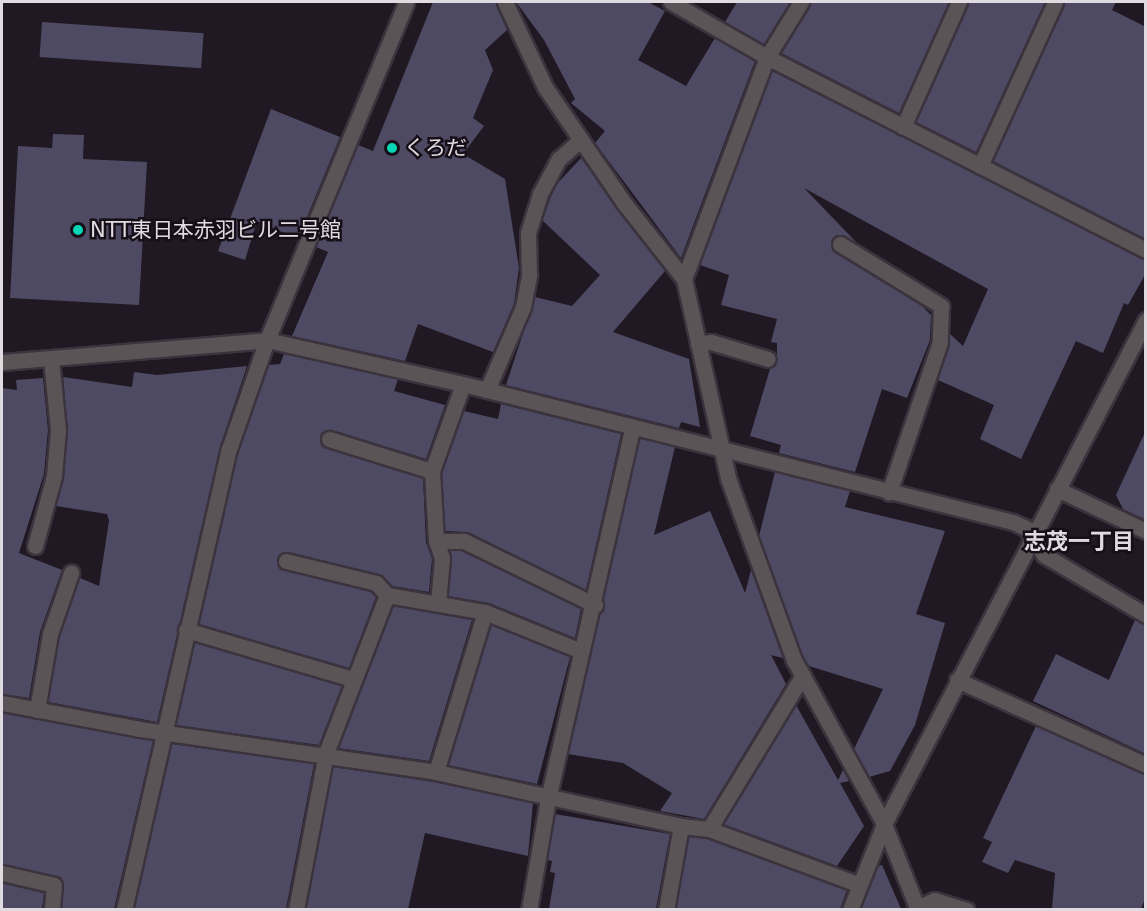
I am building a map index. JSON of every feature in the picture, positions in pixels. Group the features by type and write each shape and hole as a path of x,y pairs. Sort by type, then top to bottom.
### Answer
{"street":[{"path":"124,909 229,449 267,340 406,2"},
{"path":"505,2 545,87 580,140 684,279 728,478 803,675 884,824 918,909 934,900 966,909"},
{"path":"671,2 767,57 1146,250"},
{"path":"684,279 767,57 801,2"},
{"path":"903,127 960,2"},
{"path":"980,166 1055,2"},
{"path":"487,390 523,307 528,233 540,194 559,159 580,140"},
{"path":"840,244 941,306 940,342 889,493"},
{"path":"850,909 858,884 884,824 1030,538 1146,320"},
{"path":"2,362 267,340 463,384 632,429 1013,522 1026,528 1030,538 1044,555 1146,615"},
{"path":"698,344 711,342 768,359"},
{"path":"35,546 54,476 58,430 51,358"},
{"path":"438,603 442,558 436,541 432,471 463,384"},
{"path":"529,909 548,798 581,651 595,605 632,429"},
{"path":"329,439 432,471"},
{"path":"1057,489 1146,531"},
{"path":"436,541 464,541 595,605"},
{"path":"286,561 376,583 387,595 485,612 581,651"},
{"path":"37,710 50,634 72,573"},
{"path":"296,909 326,753 387,595"},
{"path":"436,772 485,612"},
{"path":"186,630 353,679"},
{"path":"709,829 803,675"},
{"path":"957,680 1146,765"},
{"path":"2,704 163,732 326,753 436,772 681,826 709,829 858,884"},
{"path":"666,909 681,826"},
{"path":"2,873 54,885 52,909"}],"building":[{"path":"433,2 495,2 507,30 485,50 493,70 473,118 484,126 463,154 505,179 519,268 514,304 493,352 418,324 405,361 292,336 328,252 316,247 358,145 373,151"},
{"path":"516,2 648,2 665,11 638,60 686,86 715,38 755,61 681,258 595,143 605,131 571,103 575,99 544,40"},
{"path":"737,2 790,2 764,44 725,22"},
{"path":"811,2 949,2 899,113 781,53"},
{"path":"969,2 1045,2 976,152 916,122"},
{"path":"1065,2 1116,2 1112,10 1146,27 1146,239 993,161"},
{"path":"42,22 204,33 201,68 40,57"},
{"path":"772,71 1146,260 1146,273 1128,305 1124,303 1103,353 1076,341 1021,459 980,439 994,405 938,380 950,334 963,346 988,289 804,188 857,243 836,235 832,249 920,304 931,315 930,340 907,398 882,389 855,472 779,453 781,445 750,436 770,369 777,361 777,343 771,342 777,319 721,305 729,275 700,265"},
{"path":"271,109 340,137 298,239 257,221 245,260 218,251"},
{"name":"NTT東日本赤羽ビル二号館","path":"53,134 84,135 83,159 147,162 139,305 10,298 18,146 52,148"},
{"path":"581,158 665,271 613,332 689,359 700,427 681,422 679,428 506,385 535,297 572,306 600,275 542,220 555,186"},
{"path":"284,354 398,379 394,391 445,405 426,459 332,430 320,436 326,448 423,478 426,542 432,559 429,592 392,586 378,574 288,552 277,558 283,570 371,592 376,597 349,668 199,624 238,452 269,365 280,364"},
{"path":"247,366 220,447 157,722 48,702 59,636 80,578 99,586 109,521 107,514 56,506 68,431 63,377 132,387 134,372 157,375"},
{"path":"43,378 48,430 44,474 19,553 62,570 40,632 29,698 2,694 2,388 17,390 16,380"},
{"path":"501,404 621,434 586,590 468,532 445,531 442,472 464,411 498,419"},
{"path":"1146,430 1146,520 1123,509 1116,495"},
{"path":"640,438 675,447 654,535 710,511 745,593 751,570 783,658 771,655 786,684 704,819 660,811 672,793 623,763 568,754"},
{"path":"775,472 850,491 845,507 945,531 916,614 945,623 915,725 890,771 869,777 854,749 883,689 809,666 803,656 759,536"},
{"path":"450,551 462,551 581,609 575,638 489,603 448,596"},
{"path":"393,606 472,620 429,761 338,748"},
{"path":"1135,620 1146,625 1146,754 1033,701 1056,654 1109,680"},
{"path":"491,625 570,657 537,784 448,765"},
{"path":"195,643 342,686 319,745 176,725"},
{"path":"796,705 838,780 843,770 849,781 840,783 864,826 837,866 723,824"},
{"path":"2,713 153,741 114,909 62,909 60,877 2,864"},
{"path":"1036,726 1146,775 1146,896 1141,909 1052,909 1055,873 1015,860 1008,873 982,862 992,842 983,838"},
{"path":"172,744 314,764 286,909 134,909"},
{"path":"333,767 434,782 533,803 528,856 425,833 408,909 306,909"},
{"path":"555,814 670,834 656,909 549,909 555,873 550,872 552,861 548,860"},
{"path":"689,837 707,839 847,890 840,909 676,909"},
{"path":"882,865 901,909 861,909 878,866"},
{"path":"2,883 44,893 42,909 2,909"}],"place":[{"name":"くろだ","path":"392,148"},
{"name":"NTT東日本赤羽ビル二号館","path":"78,230"}],"district":[{"name":"志茂一丁目","path":"1079,542"}]}
